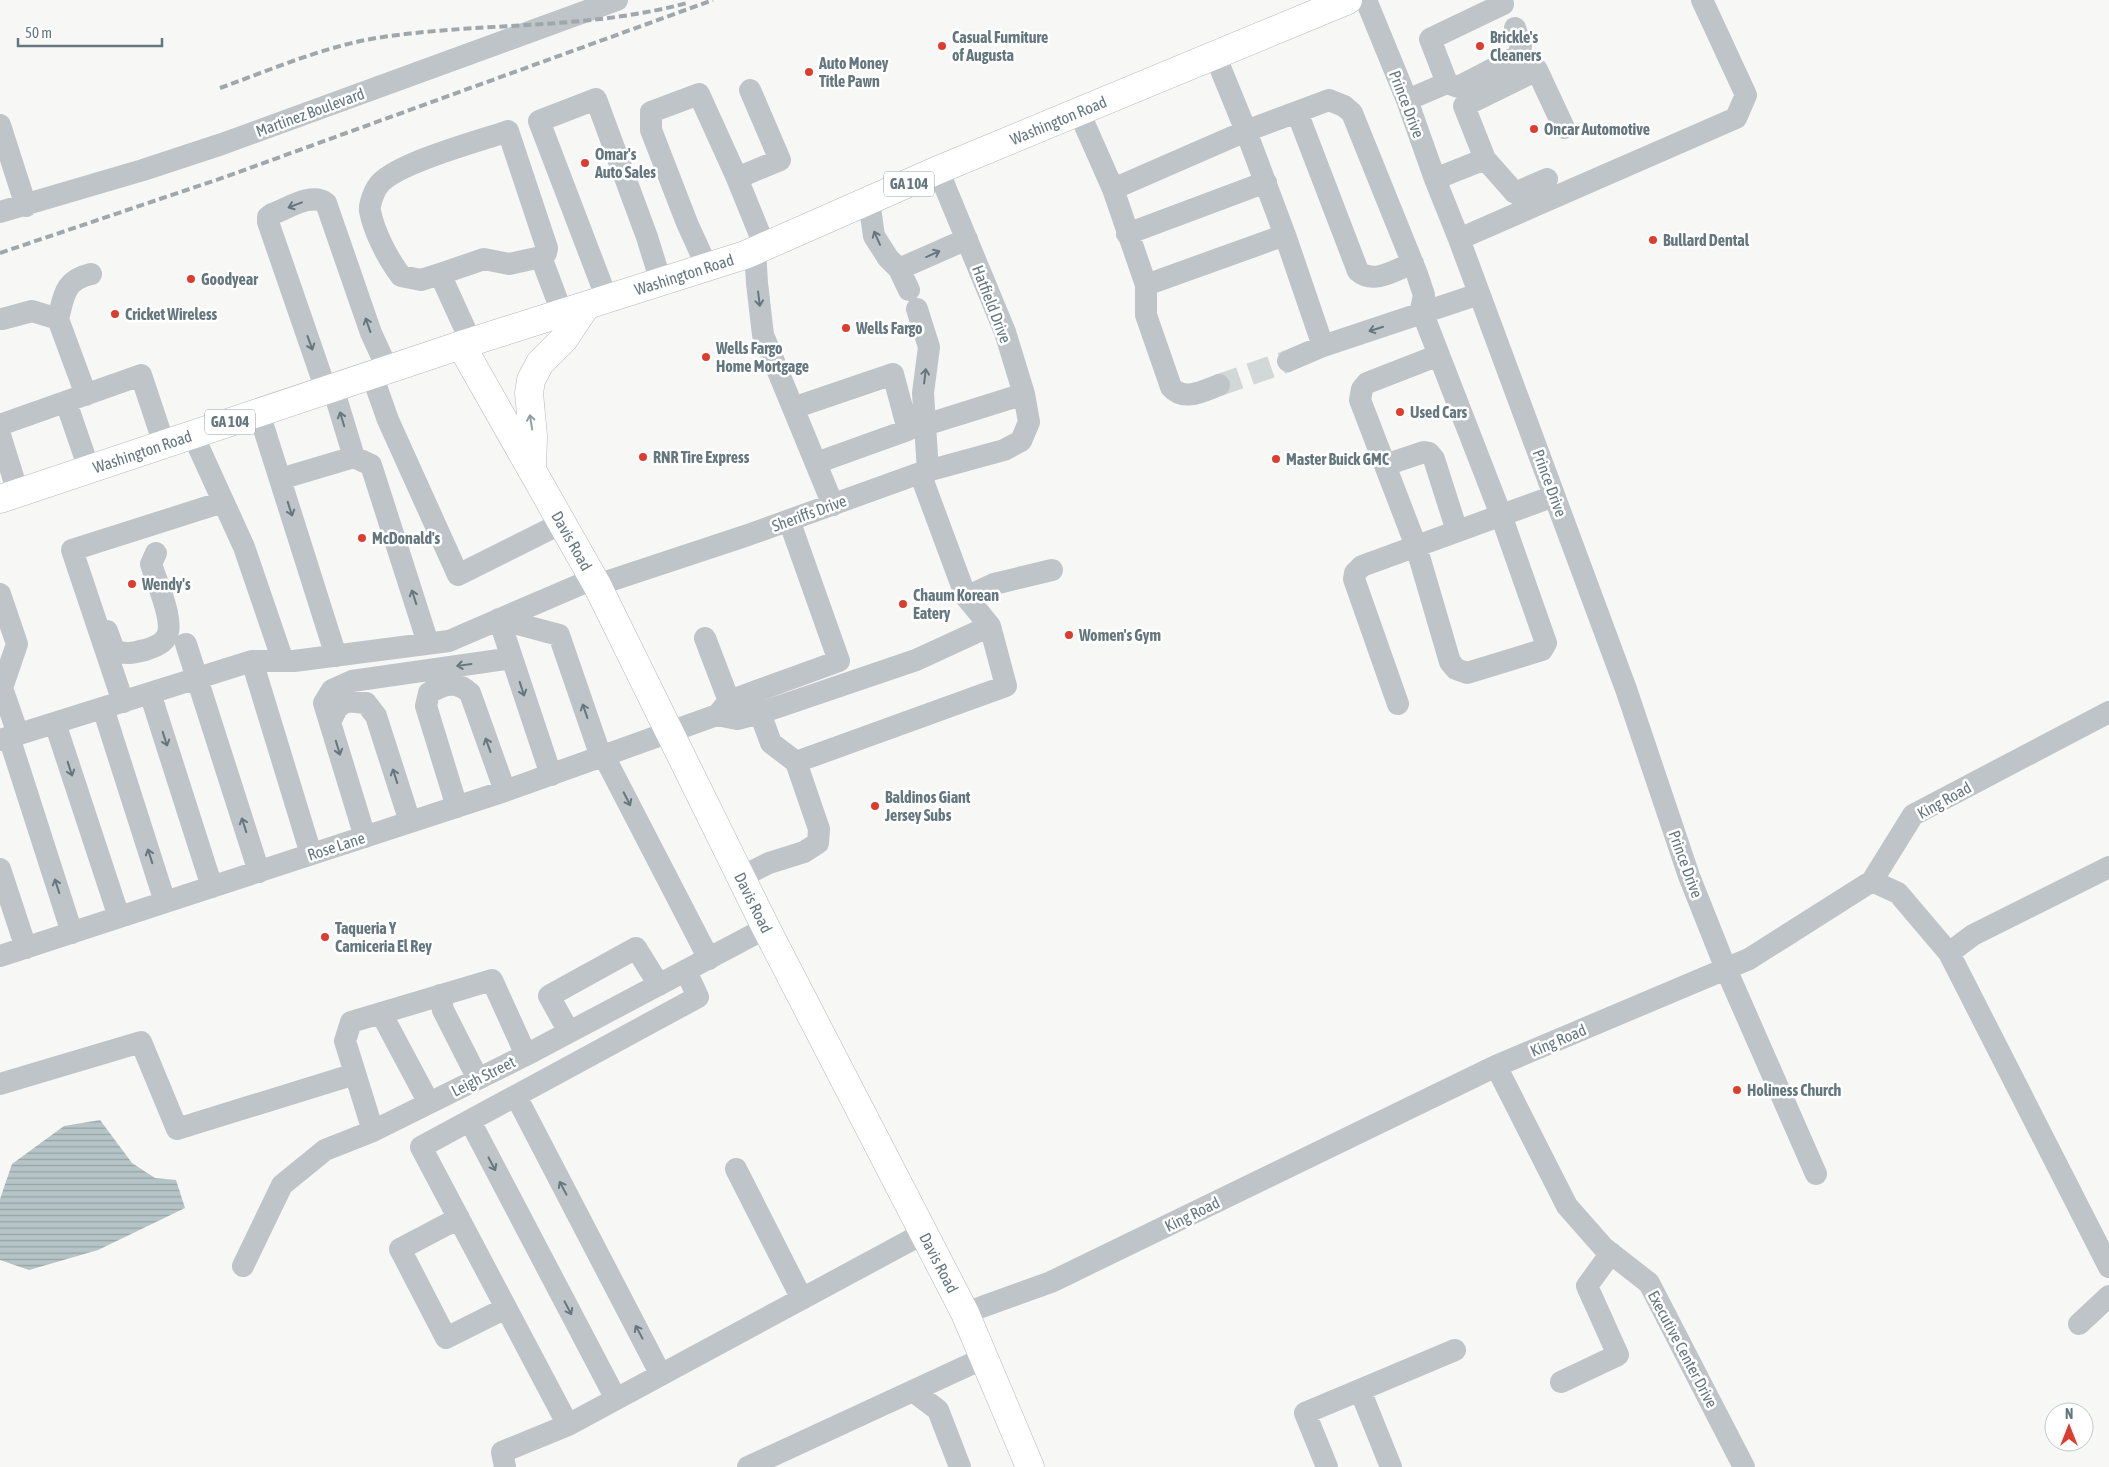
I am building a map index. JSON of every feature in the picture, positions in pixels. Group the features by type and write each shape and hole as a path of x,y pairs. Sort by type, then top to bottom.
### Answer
{"main road":[{"name":"Washington Road","path":"9,496 380,372 760,249 938,170 1348,0"},
{"path":"532,470 531,380 540,363 564,339 585,306"},
{"name":"Davis Road","path":"466,344 532,470 595,582 766,928 965,1313 1030,1467"}],"street":[{"name":"Martinez Boulevard","path":"0,212 26,206 222,144 617,0"},
{"name":"Prince Drive","path":"1366,0 1407,100 1626,689 1689,876 1726,969 1816,1174"},
{"path":"1459,239 1736,118 1746,95 1702,0"},
{"path":"1407,100 1446,83 1458,88 1518,56 1521,46 1507,12 1430,39 1446,83"},
{"path":"1215,55 1266,182 1323,346"},
{"path":"1547,179 1515,193 1485,159 1464,106 1537,70 1564,128"},
{"path":"737,178 780,160 750,90"},
{"path":"707,267 687,223 650,130 651,112 699,94 737,178 760,249 757,283 763,335 833,505"},
{"path":"585,306 539,121 596,99 647,237 661,282"},
{"path":"1113,189 1246,132 1330,100 1344,106 1352,113 1413,263 1424,295 1421,309 1439,355 1501,515 1546,643 1542,650 1467,673 1456,669 1450,662 1416,546 1360,400 1362,389 1367,383 1439,355"},
{"path":"1079,112 1113,189 1146,285 1146,315 1170,387 1176,393 1188,396 1219,385"},
{"path":"1297,112 1358,271 1364,276 1376,278 1413,263"},
{"path":"0,124 26,206"},
{"path":"508,132 547,248 546,253 541,257 509,264 484,259 440,274 421,280 411,280 401,276 388,259 369,209 377,186 385,177 407,166 508,132"},
{"path":"1435,179 1485,159"},
{"name":"Hatfield Drive","path":"938,170 1005,332 1024,394 1029,422 1021,441"},
{"path":"1128,234 1266,182"},
{"path":"354,456 268,222 268,217 272,214 312,198 320,199 326,203 371,333 388,420 458,575 562,523"},
{"path":"796,762 1006,686 990,626 966,597 924,472 925,425 923,393 929,348 913,299 899,269 888,258 874,236 869,201"},
{"path":"1146,285 1285,235"},
{"path":"899,269 967,239"},
{"path":"541,257 585,306"},
{"path":"89,469 58,319 65,293 76,278 91,274"},
{"path":"440,274 466,344"},
{"path":"1288,361 1323,346 1479,294"},
{"path":"2,319 32,311 58,319"},
{"path":"794,408 893,374 908,430 816,463"},
{"path":"0,425 141,375 164,444"},
{"path":"925,425 1024,394"},
{"path":"259,412 336,656"},
{"path":"193,435 244,547 283,661"},
{"path":"0,436 9,496"},
{"name":"Sheriffs Drive","path":"9,737 252,661 283,661 336,656 449,641 499,619 595,582 789,520 924,472 1004,450 1021,441"},
{"path":"1385,465 1424,452 1429,453 1434,459 1458,531"},
{"path":"280,478 354,456 371,464 428,644"},
{"path":"1398,704 1354,579 1355,573 1362,566 1554,496"},
{"path":"74,558 147,526 223,502"},
{"name":"Rose Lane","path":"0,956 551,775 670,732 723,708 839,661 789,520"},
{"path":"147,526 258,872"},
{"path":"74,558 86,566 114,650 122,654 153,648 166,639 170,625 151,564 156,553"},
{"path":"74,558 112,669 113,705 165,902"},
{"path":"966,597 994,584 1052,570"},
{"path":"0,594 17,644 2,688 9,737 72,933"},
{"path":"499,619 551,775"},
{"path":"499,619 559,635 602,757 708,959"},
{"path":"705,638 723,708 737,719 760,713 916,660 990,626"},
{"path":"112,669 186,644"},
{"path":"365,837 324,703 332,690 352,681 512,658"},
{"path":"252,661 311,854"},
{"path":"457,807 426,706 429,693 449,683 462,686 470,693 505,791"},
{"path":"150,693 212,887"},
{"path":"330,722 337,708 346,701 366,703 376,716 410,822"},
{"name":"King Road","path":"965,1313 1051,1282 1496,1066 1749,959 1872,881 1913,815 2109,712"},
{"path":"741,877 769,863 804,852 818,842 819,829 796,762 771,743 760,713"},
{"path":"55,723 119,918"},
{"path":"1949,952 1974,935 2109,867"},
{"path":"0,869 26,948"},
{"path":"1872,881 1898,893 1949,952 2109,1267"},
{"name":"Leigh Street","path":"243,1266 265,1224 282,1185 324,1150 373,1131 526,1055 766,928"},
{"path":"569,1032 549,996 636,948 659,985"},
{"path":"568,1425 421,1147 698,997 686,971"},
{"path":"373,1131 345,1041 351,1022 492,980 526,1055"},
{"path":"440,995 443,1010 478,1078"},
{"path":"381,1013 429,1103"},
{"path":"0,1084 142,1042 177,1129 355,1074"},
{"name":"Executive Center Drive","path":"1496,1066 1567,1206 1604,1248 1648,1283 1744,1467"},
{"path":"516,1096 661,1375"},
{"path":"470,1121 616,1399"},
{"path":"736,1170 802,1299"},
{"path":"459,1218 400,1249 446,1338 506,1308"},
{"path":"505,1467 502,1452 568,1425 924,1233"},
{"path":"1561,1382 1618,1355 1586,1286 1611,1253"},
{"path":"2079,1324 2109,1296"},
{"path":"1326,1467 1305,1413 1454,1350"},
{"path":"748,1467 984,1358"},
{"path":"1360,1390 1391,1467"},
{"path":"913,1391 938,1410 960,1467"}],"shaded area":[{"path":"100,1120 132,1163 155,1178 176,1180 185,1208 98,1250 29,1270 0,1260 0,1199 12,1164 64,1126"}],"tunnel":[{"path":"1219,385 1288,361"}],"railway":[{"path":"0,253 225,177 713,0"},
{"path":"220,88 300,58 341,46 383,37 421,32 612,18 687,3"}],"place":[{"name":"Casual Furniture of Augusta","path":"942,46"},
{"name":"Brickle's Cleaners","path":"1480,46"},
{"name":"Auto Money Title Pawn","path":"809,72"},
{"name":"Oncar Automotive","path":"1534,129"},
{"name":"Omar's Auto Sales","path":"585,163"},
{"name":"Bullard Dental","path":"1653,240"},
{"name":"Goodyear","path":"191,279"},
{"name":"Cricket Wireless","path":"115,314"},
{"name":"Wells Fargo","path":"846,328"},
{"name":"Wells Fargo Home Mortgage","path":"706,357"},
{"name":"Used Cars","path":"1400,412"},
{"name":"RNR Tire Express","path":"643,457"},
{"name":"Master Buick GMC","path":"1276,459"},
{"name":"McDonald's","path":"362,538"},
{"name":"Wendy's","path":"132,584"},
{"name":"Chaum Korean Eatery","path":"903,604"},
{"name":"Women's Gym","path":"1069,635"},
{"name":"Baldinos Giant Jersey Subs","path":"875,806"},
{"name":"Taqueria Y Carniceria El Rey","path":"325,937"},
{"name":"Holiness Church","path":"1737,1090"}]}
